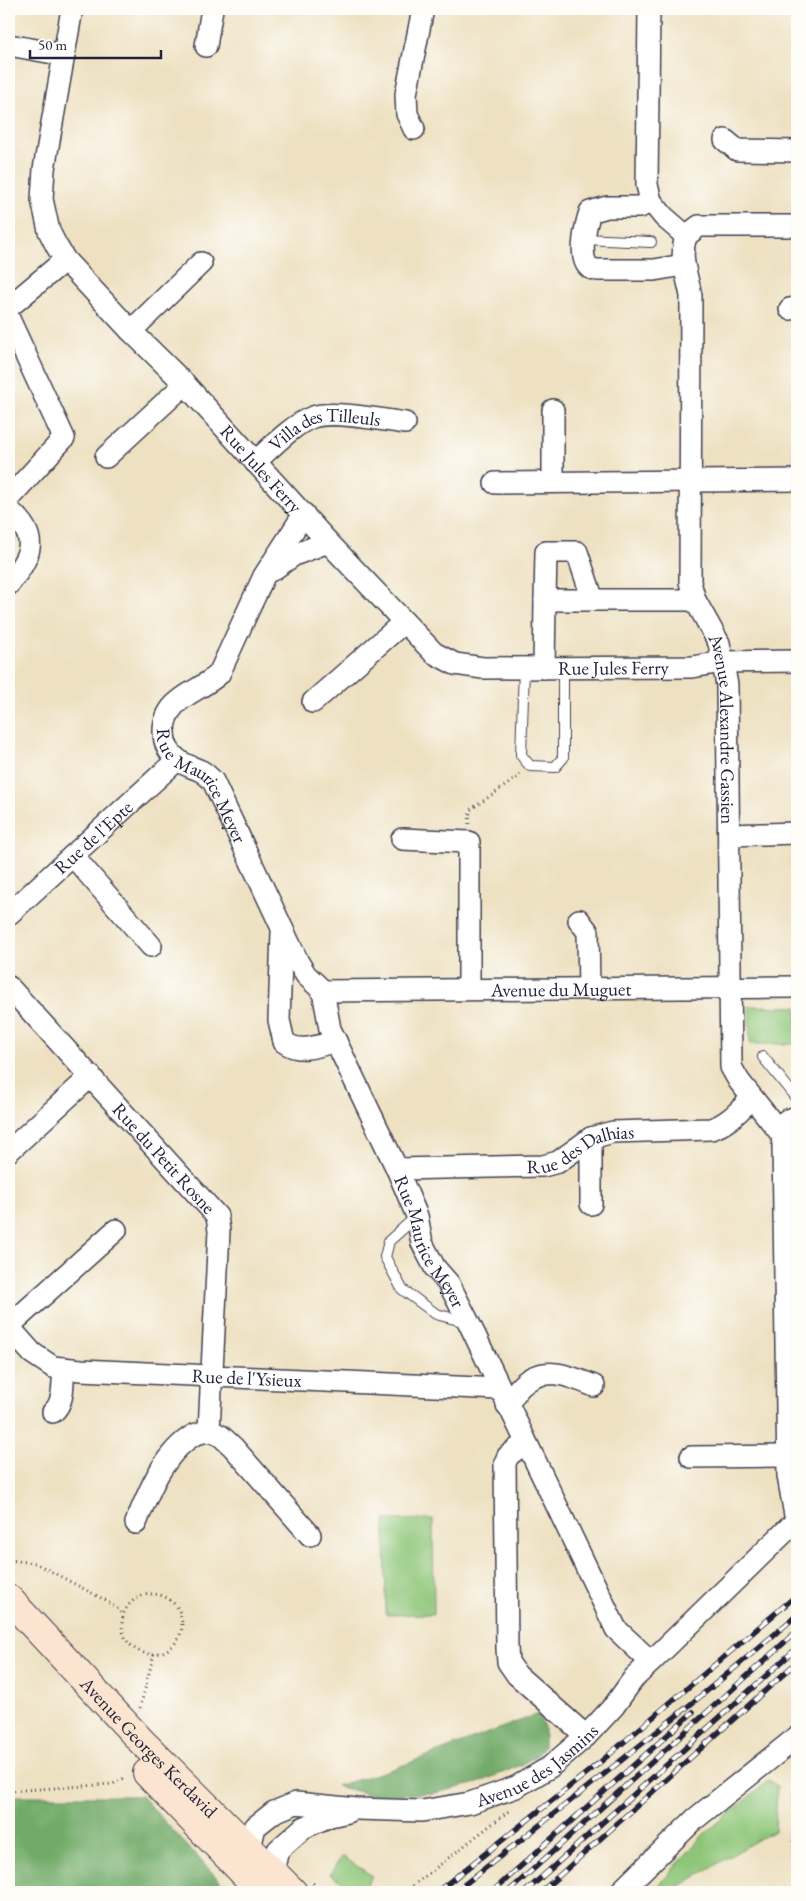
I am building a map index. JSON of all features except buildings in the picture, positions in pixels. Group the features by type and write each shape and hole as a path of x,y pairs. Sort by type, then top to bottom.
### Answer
{"main road":[{"name":"Avenue Georges Kerdavid","path":"9,1599 143,1743 209,1810 250,1848 267,1875"},
{"name":"Avenue Georges Kerdavid","path":"9,1627 194,1824 294,1892"}],"street":[{"name":"Rue Jules Ferry","path":"72,9 44,169 42,199 49,231 65,260 185,384 328,542 434,653 455,664 483,668 692,667 723,662 797,661"},
{"path":"206,46 212,9"},
{"path":"414,129 407,114 406,94 423,9"},
{"path":"649,9 647,185 651,201 664,217 686,236 699,226 797,226"},
{"path":"9,45 64,55"},
{"path":"725,140 737,150 797,151"},
{"path":"651,201 640,207 607,207 590,212 583,239 585,262 590,268 598,270 654,270 683,265"},
{"name":"Avenue Alexandre Gassien","path":"686,236 682,248 683,265 691,296 690,582 695,600 718,643 727,685 731,1067 738,1081 782,1134 788,1476 797,1520"},
{"path":"9,307 65,260"},
{"path":"131,330 201,263"},
{"path":"9,319 64,438 9,498"},
{"path":"106,457 185,384"},
{"path":"553,410 553,482"},
{"name":"Villa des Tilleuls","path":"254,462 300,424 312,417 326,414 405,423"},
{"path":"494,483 797,480"},
{"path":"9,510 18,518 28,535 30,549 25,562 9,584"},
{"name":"Rue Maurice Meyer","path":"304,514 264,576 219,674 207,684 183,696 174,703 167,715 164,726 164,738 168,750 177,760 202,772 212,781 298,962 306,975 323,991 330,1029 397,1169 416,1216 422,1243 435,1268 449,1284 469,1323 616,1629 650,1662"},
{"path":"264,576 294,555 328,542"},
{"path":"544,668 546,552 577,552 593,600"},
{"path":"545,600 695,600"},
{"path":"313,702 404,622"},
{"name":"Rue de l'Epte","path":"9,914 177,760"},
{"path":"730,835 797,833"},
{"path":"402,839 469,842 469,988"},
{"path":"73,856 152,946"},
{"path":"579,920 588,932 589,989"},
{"name":"Rue Maurice Meyer","path":"282,930 279,1020 280,1032 284,1042 292,1047 301,1049 336,1041"},
{"name":"Rue du Petit Rosne","path":"9,987 218,1216 219,1231 209,1430"},
{"name":"Avenue du Muguet","path":"323,991 469,988 797,987"},
{"path":"9,1151 91,1076"},
{"name":"Rue des Dalhias","path":"397,1169 543,1166 558,1162 591,1138 613,1132 711,1129 728,1122 752,1098"},
{"path":"778,1129 788,1120 797,1117"},
{"path":"591,1138 591,1204"},
{"path":"9,1327 116,1230"},
{"name":"Rue de l'Ysieux","path":"9,1327 32,1352 53,1367 211,1376 504,1397"},
{"path":"53,1412 57,1409 61,1400 64,1368"},
{"path":"504,1397 533,1377 548,1374 563,1374 594,1386"},
{"path":"136,1523 157,1475 171,1456 194,1435 209,1430 221,1436 233,1447 310,1535"},
{"path":"525,1443 508,1456 505,1463 508,1662 517,1675 586,1736"},
{"path":"691,1457 788,1456"},
{"name":"Avenue des Jasmins","path":"250,1848 255,1827 274,1812 296,1803 357,1809 422,1811 470,1803 516,1787 550,1767 586,1736 614,1706 634,1678 650,1662 797,1520"},
{"path":"621,1892 694,1819 797,1736"},
{"path":"267,1875 303,1828 330,1816 357,1809"},
{"path":"194,1824 227,1844 250,1848"}],"lane":[{"path":"583,239 651,242"},
{"path":"544,668 563,758 555,767 530,766 521,755 544,668"},
{"path":"763,1057 797,1099"},
{"path":"416,1216 389,1241 385,1257 402,1289 436,1314 469,1323"}],"path":[{"path":"469,842 470,810 518,777 526,762"},
{"path":"9,1560 35,1563 105,1600 124,1614"},
{"path":"145,1595 160,1596 173,1603 178,1611 181,1629 178,1638 172,1646 154,1654 144,1653 135,1649 128,1642 122,1628 124,1614 128,1605 136,1599 145,1595"},
{"path":"138,1716 154,1654"},
{"path":"9,1791 113,1784 124,1779 139,1764"},
{"path":"794,1892 794,1790 797,1784"},
{"path":"406,1892 514,1807"}],"green space":[{"path":"749,1006 797,1007 797,1044 750,1044"},
{"path":"433,1519 434,1614 386,1615 385,1520"},
{"path":"538,1714 544,1727 544,1746 536,1756 521,1765 478,1783 435,1793 373,1795 336,1786 393,1769"},
{"path":"769,1780 777,1786 775,1831 670,1892 653,1892 703,1835"},
{"path":"9,1796 141,1796 230,1892 9,1892"},
{"path":"342,1856 372,1876 362,1892 358,1892 330,1874"}],"railway":[{"path":"437,1892 598,1764 797,1595"},
{"path":"455,1892 670,1721 797,1615"},
{"path":"508,1892 797,1631"},
{"path":"525,1892 797,1648"},
{"path":"541,1892 797,1662"},
{"path":"492,1892 693,1712"}]}
